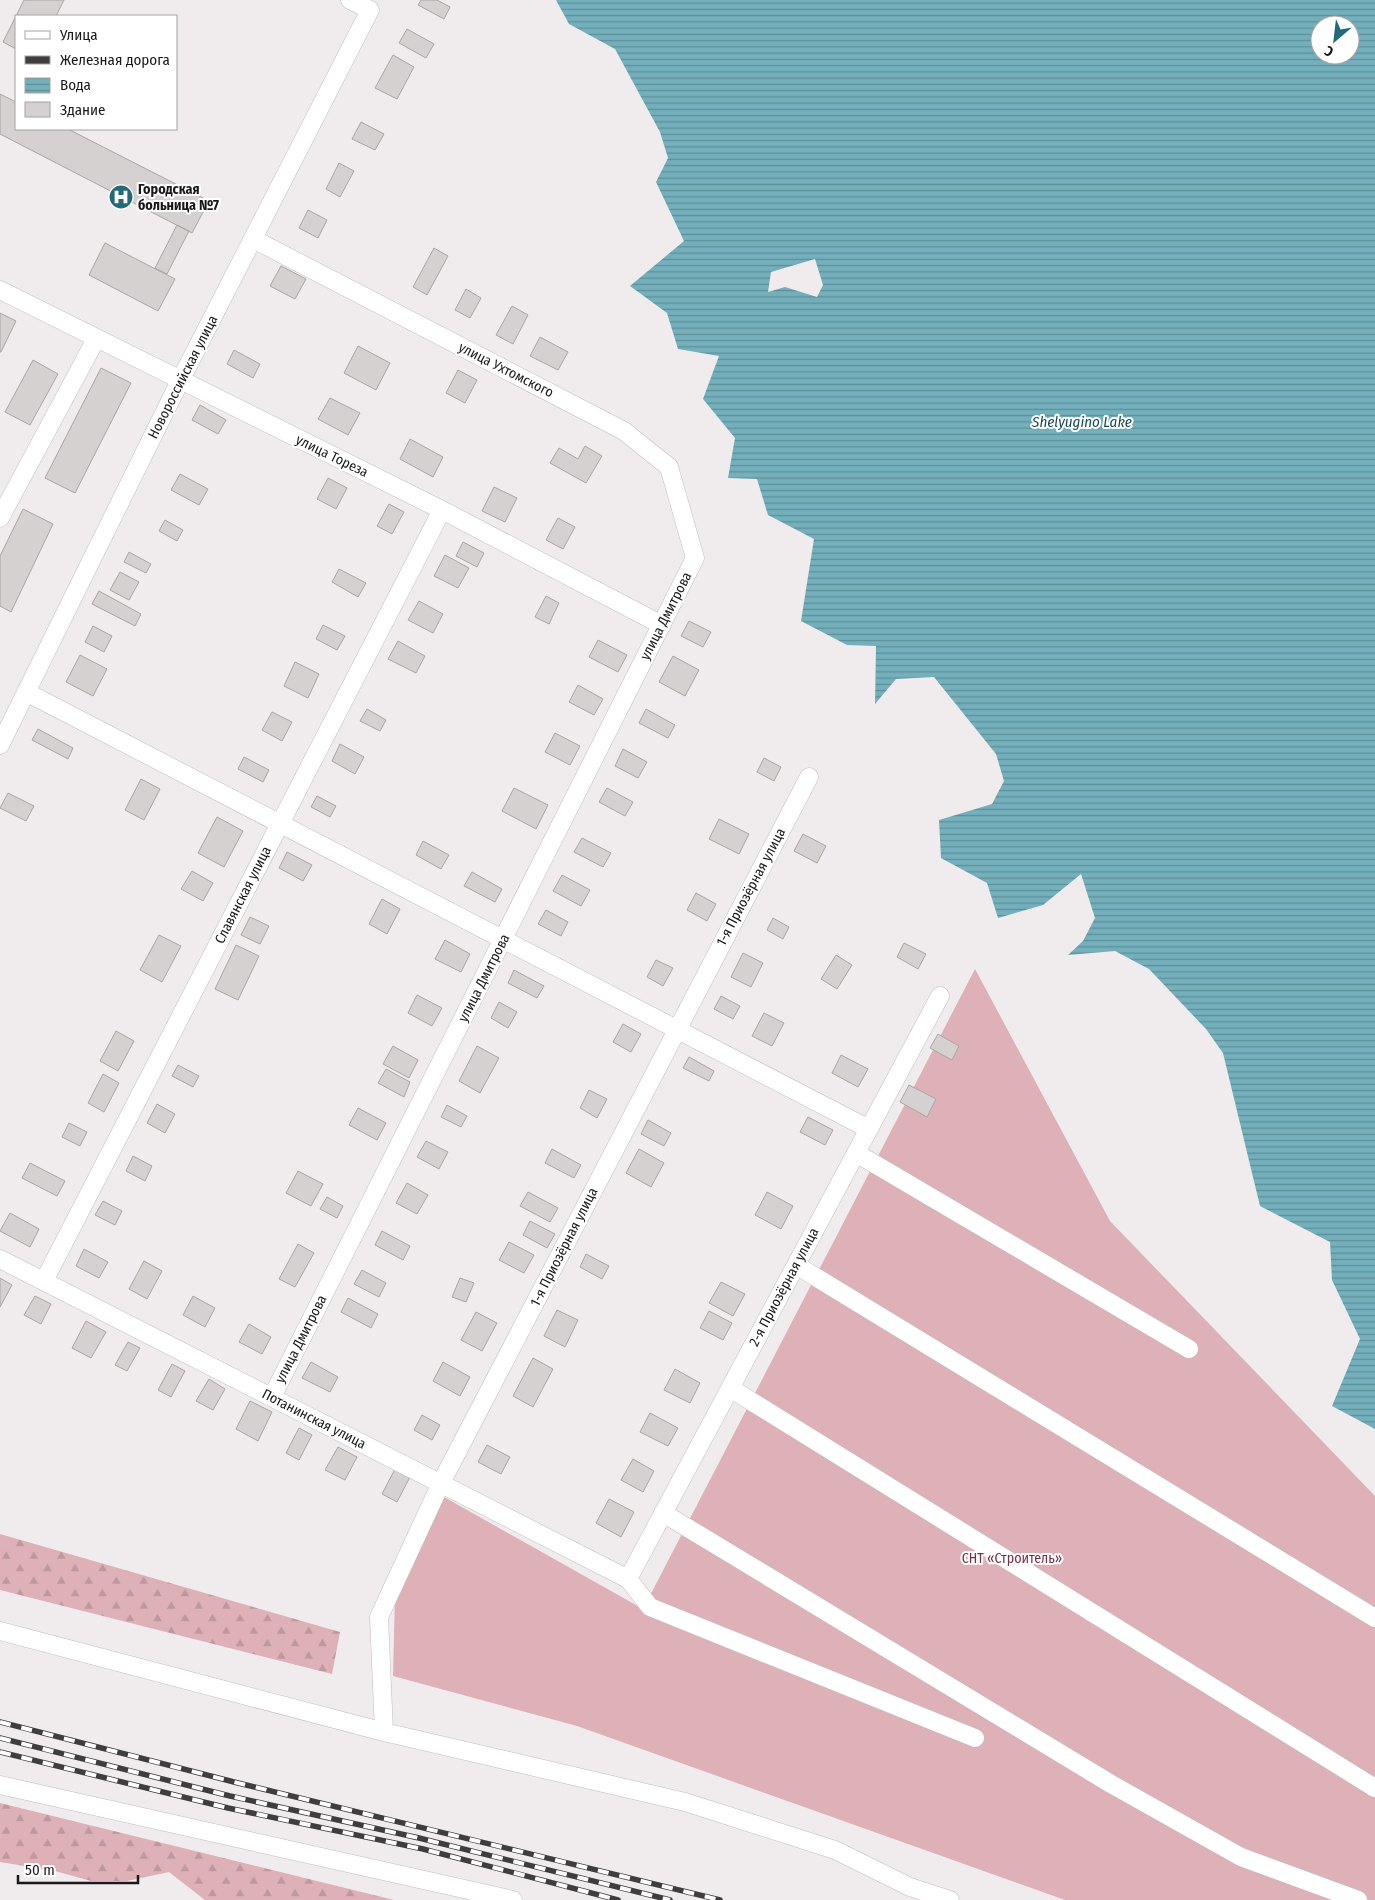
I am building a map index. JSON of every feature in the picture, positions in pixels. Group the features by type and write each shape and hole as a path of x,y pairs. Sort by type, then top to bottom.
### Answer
{"street":[{"name":"Новороссийская улица","path":"0,745 180,381 370,10 350,0"},
{"name":"улица Ухтомского","path":"253,239 624,430 669,467 696,558"},
{"name":"улица Тореза","path":"0,290 442,510 662,625"},
{"path":"0,518 96,339"},
{"name":"Славянская улица","path":"44,1281 442,510"},
{"name":"улица Дмитрова","path":"272,1397 696,558"},
{"path":"26,692 869,1129"},
{"name":"1-я Приозёрная улица","path":"384,1732 379,1617 441,1484 809,777"},
{"name":"2-я Приозёрная улица","path":"628,1579 940,996"},
{"path":"856,1153 1189,1349"},
{"name":"Потанинская улица","path":"0,1259 628,1579"},
{"path":"796,1265 1375,1618"},
{"path":"730,1388 1375,1788"},
{"path":"664,1513 1112,1784 1232,1852 1358,1900"},
{"path":"628,1579 650,1607 975,1738"},
{"path":"0,1631 384,1732 685,1802 835,1850 910,1886 950,1900"},
{"path":"0,1785 513,1900"}],"green space":[{"name":"СНТ «Строитель»","path":"975,969 1110,1221 1375,1496 1375,1900 1065,1900 577,1726 393,1676 395,1596 444,1497 643,1609"},
{"path":"0,1534 340,1632 332,1674 0,1590"},
{"path":"0,1803 394,1900 205,1900 169,1872 127,1881 91,1881 55,1871 0,1862"}],"water":[{"name":"Shelyugino Lake","path":"556,0 1375,0 1375,1429 1332,1406 1360,1339 1332,1280 1330,1242 1260,1206 1223,1053 1206,1029 1149,969 1115,951 1068,955 1083,941 1095,918 1081,874 1043,905 998,918 987,883 941,858 939,820 992,804 1004,781 996,754 934,677 896,679 875,704 876,646 847,645 801,621 814,539 768,515 757,479 728,478 735,438 703,399 719,356 678,349 667,313 630,286 684,241 656,182 668,158 660,132 615,49 569,24","holes":["815,259 823,285 817,297 785,287 768,292 771,272"]}],"building":[{"path":"24,0 64,0 56,15 16,15"},
{"path":"421,0 437,0 450,7 444,19 418,5"},
{"path":"15,18 15,48 3,42"},
{"path":"407,29 434,44 426,58 399,43"},
{"path":"393,55 414,67 397,99 375,88"},
{"path":"0,94 15,102 15,130 70,130 209,201 192,233 0,134"},
{"path":"361,122 384,134 375,150 352,139"},
{"path":"339,163 354,171 340,197 326,189"},
{"path":"308,210 327,220 318,238 299,228"},
{"path":"177,225 189,231 167,274 155,268"},
{"path":"105,243 175,279 158,311 89,275"},
{"path":"434,248 448,256 427,295 413,287"},
{"path":"281,266 306,279 295,299 270,286"},
{"path":"466,289 481,298 470,318 455,310"},
{"path":"512,306 528,315 513,344 496,335"},
{"path":"0,313 16,321 1,352 0,352"},
{"path":"540,337 568,352 558,370 530,356"},
{"path":"358,346 390,363 376,390 344,373"},
{"path":"234,350 260,364 253,378 227,364"},
{"path":"33,360 58,374 30,425 5,412"},
{"path":"101,368 131,383 75,493 45,478"},
{"path":"458,370 477,380 465,403 446,393"},
{"path":"330,398 360,413 348,435 318,419"},
{"path":"200,405 226,420 218,434 192,420"},
{"path":"410,439 443,457 433,477 400,459"},
{"path":"585,446 602,456 586,483 550,463 559,448 578,459"},
{"path":"180,474 208,489 199,505 171,490"},
{"path":"328,478 347,488 336,509 317,499"},
{"path":"494,487 517,498 505,522 482,511"},
{"path":"389,504 404,512 392,534 377,526"},
{"path":"23,509 53,524 11,612 0,606 0,556"},
{"path":"558,518 575,527 563,549 546,540"},
{"path":"165,520 183,530 177,541 159,531"},
{"path":"463,542 484,553 477,567 456,556"},
{"path":"129,552 151,564 146,573 124,562"},
{"path":"445,555 469,568 458,588 434,576"},
{"path":"339,569 366,583 358,597 332,582"},
{"path":"120,572 139,582 129,600 110,590"},
{"path":"99,591 141,614 135,626 92,604"},
{"path":"546,596 559,603 549,624 535,617"},
{"path":"419,601 443,614 433,633 408,620"},
{"path":"689,621 711,632 703,647 681,636"},
{"path":"323,625 345,636 337,650 316,639"},
{"path":"93,626 112,636 104,652 85,642"},
{"path":"598,640 627,655 618,672 589,657"},
{"path":"398,641 425,656 416,673 388,659"},
{"path":"80,655 107,669 93,696 66,682"},
{"path":"673,656 699,670 685,696 659,682"},
{"path":"295,662 319,674 308,698 284,686"},
{"path":"578,685 603,699 594,715 569,702"},
{"path":"367,709 386,720 380,731 360,721"},
{"path":"646,709 675,725 668,738 639,723"},
{"path":"272,712 292,722 282,741 262,730"},
{"path":"38,729 73,748 68,759 32,740"},
{"path":"555,733 580,746 570,765 545,752"},
{"path":"340,744 364,757 355,774 332,761"},
{"path":"623,749 647,762 638,778 615,766"},
{"path":"244,757 269,770 263,782 238,769"},
{"path":"764,758 781,767 774,781 757,772"},
{"path":"141,779 160,789 144,820 125,810"},
{"path":"514,788 548,805 536,829 502,811"},
{"path":"607,788 633,802 625,816 599,802"},
{"path":"8,793 34,806 26,821 0,808"},
{"path":"317,796 336,806 330,817 311,807"},
{"path":"217,817 243,831 224,867 198,853"},
{"path":"719,819 749,834 739,854 709,839"},
{"path":"803,834 826,846 817,863 794,851"},
{"path":"582,838 611,853 603,867 574,852"},
{"path":"423,841 449,855 441,869 416,855"},
{"path":"287,852 312,865 303,881 279,868"},
{"path":"192,871 213,883 203,901 181,889"},
{"path":"472,872 502,889 495,902 464,886"},
{"path":"562,875 590,890 581,906 553,891"},
{"path":"696,893 716,904 707,921 687,910"},
{"path":"382,899 400,909 387,934 369,924"},
{"path":"546,910 568,922 561,936 538,924"},
{"path":"250,917 269,926 260,944 241,935"},
{"path":"773,918 789,927 783,939 767,930"},
{"path":"159,935 181,946 162,982 140,970"},
{"path":"445,940 470,954 461,972 435,959"},
{"path":"904,943 926,954 918,969 897,957"},
{"path":"236,945 259,956 238,1000 215,989"},
{"path":"743,953 763,963 751,987 731,977"},
{"path":"836,955 852,965 837,989 821,979"},
{"path":"656,960 673,968 663,986 647,977"},
{"path":"514,970 544,986 537,998 508,983"},
{"path":"417,995 442,1008 432,1026 408,1013"},
{"path":"721,996 740,1006 733,1019 714,1009"},
{"path":"499,1002 517,1012 508,1028 491,1018"},
{"path":"764,1013 784,1023 772,1046 752,1036"},
{"path":"623,1024 641,1034 631,1052 613,1042"},
{"path":"116,1031 134,1041 118,1071 100,1061"},
{"path":"938,1034 959,1046 952,1060 930,1048"},
{"path":"393,1046 418,1060 409,1078 383,1064"},
{"path":"477,1046 499,1058 480,1093 459,1081"},
{"path":"841,1055 868,1069 858,1087 832,1073"},
{"path":"689,1057 714,1071 709,1081 683,1068"},
{"path":"178,1065 199,1076 193,1087 172,1076"},
{"path":"386,1069 410,1082 404,1097 378,1083"},
{"path":"103,1074 119,1083 104,1112 88,1103"},
{"path":"909,1085 936,1099 927,1117 900,1102"},
{"path":"589,1090 607,1099 597,1118 580,1108"},
{"path":"157,1104 175,1114 165,1133 147,1123"},
{"path":"447,1105 467,1116 461,1127 441,1117"},
{"path":"358,1108 386,1123 377,1140 349,1125"},
{"path":"808,1117 833,1130 825,1145 800,1132"},
{"path":"648,1120 671,1133 664,1146 641,1134"},
{"path":"69,1123 87,1132 80,1146 62,1137"},
{"path":"426,1141 448,1152 439,1169 417,1157"},
{"path":"552,1149 581,1165 574,1178 545,1163"},
{"path":"639,1149 664,1163 651,1187 626,1173"},
{"path":"133,1156 152,1166 145,1181 126,1171"},
{"path":"30,1163 65,1181 57,1196 22,1178"},
{"path":"298,1171 323,1184 311,1206 286,1193"},
{"path":"407,1183 428,1195 417,1214 396,1203"},
{"path":"528,1192 558,1208 550,1222 520,1206"},
{"path":"767,1192 793,1206 781,1229 755,1215"},
{"path":"327,1197 343,1206 337,1218 320,1209"},
{"path":"103,1201 122,1211 115,1225 95,1215"},
{"path":"10,1213 39,1229 30,1247 0,1231"},
{"path":"530,1221 555,1234 547,1248 523,1235"},
{"path":"382,1231 410,1246 403,1260 375,1245"},
{"path":"509,1242 534,1255 524,1273 499,1260"},
{"path":"298,1244 314,1253 295,1287 279,1279"},
{"path":"84,1249 108,1262 99,1278 76,1266"},
{"path":"586,1254 609,1266 602,1279 580,1267"},
{"path":"144,1261 162,1271 147,1299 129,1289"},
{"path":"362,1270 386,1283 379,1297 354,1284"},
{"path":"0,1278 12,1285 0,1307"},
{"path":"460,1278 474,1283 466,1302 452,1297"},
{"path":"721,1282 745,1294 733,1316 709,1303"},
{"path":"35,1296 51,1304 41,1324 24,1315"},
{"path":"193,1296 215,1308 205,1327 183,1315"},
{"path":"348,1298 378,1314 371,1328 341,1312"},
{"path":"557,1310 578,1320 565,1347 544,1336"},
{"path":"709,1311 732,1323 723,1340 700,1328"},
{"path":"476,1312 497,1323 482,1351 461,1340"},
{"path":"86,1321 106,1332 91,1358 72,1348"},
{"path":"249,1324 271,1337 262,1354 239,1342"},
{"path":"128,1342 140,1348 127,1371 115,1365"},
{"path":"533,1358 553,1369 533,1407 513,1396"},
{"path":"311,1362 338,1377 330,1392 302,1378"},
{"path":"443,1362 470,1377 460,1396 433,1381"},
{"path":"172,1364 185,1371 171,1397 158,1390"},
{"path":"675,1369 700,1383 690,1403 664,1390"},
{"path":"209,1379 225,1389 213,1410 196,1401"},
{"path":"250,1401 272,1412 258,1441 236,1429"},
{"path":"650,1413 678,1428 668,1446 640,1432"},
{"path":"422,1415 440,1425 432,1440 414,1430"},
{"path":"299,1428 312,1435 299,1460 286,1453"},
{"path":"487,1445 510,1457 501,1474 478,1462"},
{"path":"338,1447 357,1457 345,1480 325,1470"},
{"path":"633,1459 654,1471 643,1492 621,1480"},
{"path":"395,1469 410,1477 397,1502 382,1494"},
{"path":"609,1499 634,1512 621,1537 596,1523"}],"railway":[{"path":"0,1722 234,1782 720,1900"},
{"path":"0,1738 230,1796 419,1838 670,1900"},
{"path":"0,1752 228,1808 423,1849 618,1900"}],"place":[{"name":"Городская больница №7","path":"121,197"}]}
